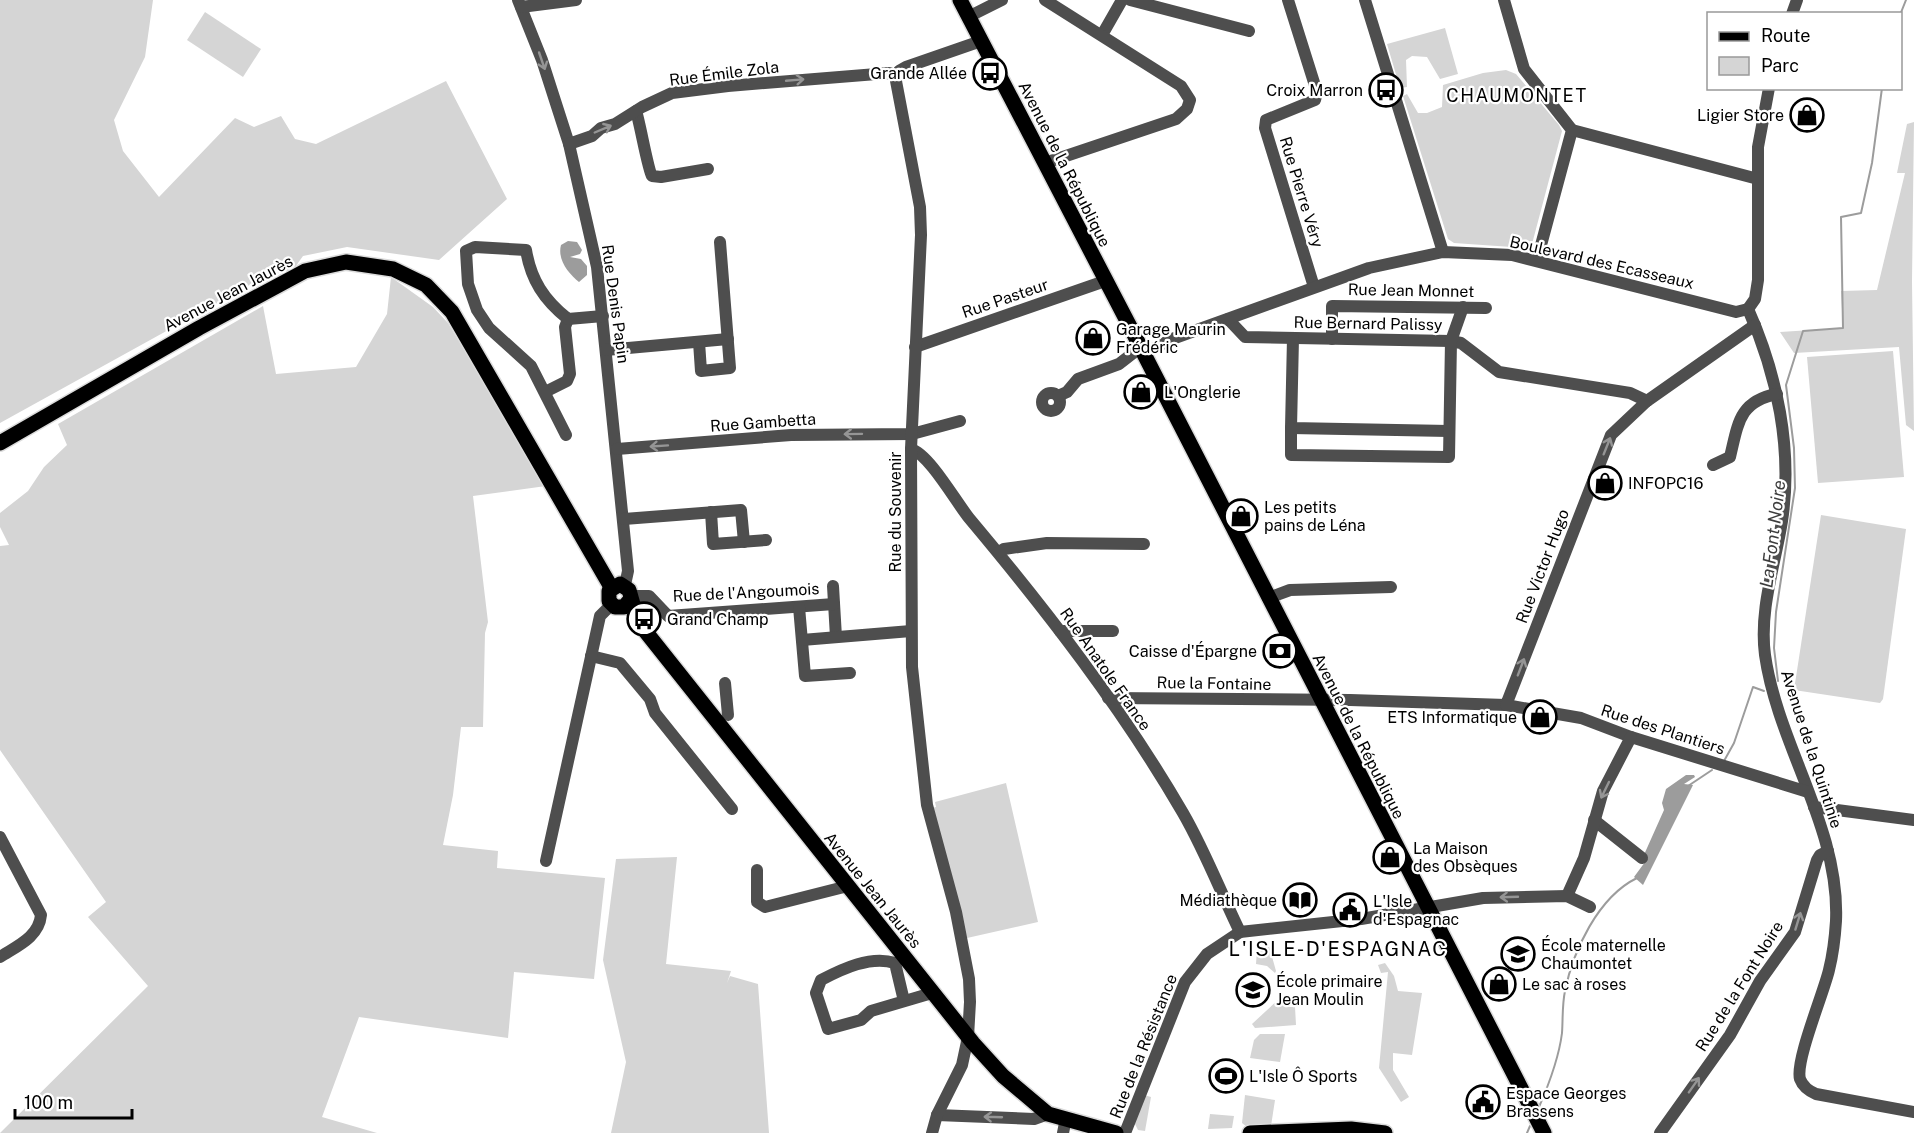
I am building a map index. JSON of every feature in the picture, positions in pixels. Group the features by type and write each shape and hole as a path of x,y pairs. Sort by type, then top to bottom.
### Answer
{"main road":[{"name":"Avenue de la République","path":"960,0 1142,349 1320,700 1538,1121"},
{"name":"Avenue Jean Jaurès","path":"0,443 208,323 305,271 346,262 393,269 426,285 452,312 638,622 932,993 1003,1076 1048,1114 1064,1126 1116,1133"},
{"path":"1250,1133 1342,1129 1385,1133"}],"street":[{"path":"519,4 576,0"},
{"path":"968,17 1002,0"},
{"path":"1045,0 1181,86 1190,100 1187,109 1176,119 1045,163"},
{"path":"1102,35 1122,0"},
{"path":"1130,0 1249,31"},
{"name":"Rue Pierre Véry","path":"1288,0 1317,92 1315,100 1272,115 1266,120 1264,128 1314,287"},
{"path":"1365,0 1443,252"},
{"path":"1504,0 1524,69 1572,130 1758,179"},
{"name":"Rue Denis Papin","path":"519,4 542,60 569,144 597,267 628,571 621,597"},
{"path":"896,75 906,68 981,41"},
{"name":"Rue Émile Zola","path":"569,144 592,136 601,128 615,124 672,93 889,73 896,75"},
{"name":"Rue du Souvenir","path":"896,75 920,207 921,266 911,449 911,631 916,705 927,805 956,912 970,1002 968,1037 962,1065 937,1115 932,1133"},
{"path":"1748,309 1755,299 1758,280 1760,131 1769,90"},
{"path":"636,111 648,153 648,170 652,176 661,177 708,169"},
{"path":"1537,260 1572,130"},
{"path":"699,342 701,371 730,368 720,242"},
{"path":"566,435 527,361 489,328 474,305 468,284 466,251 475,247 526,250 537,288 550,304 568,319 603,316"},
{"name":"Boulevard des Ecasseaux","path":"1058,396 1066,392 1078,380 1119,364 1142,349 1314,287 1399,260 1443,252 1512,255 1736,312 1748,309"},
{"name":"Rue Pasteur","path":"915,347 1105,281"},
{"name":"Rue Jean Monnet","path":"1332,339 1332,306 1486,308"},
{"path":"1293,338 1290,455 1449,457 1451,341 1462,307"},
{"name":"Avenue de la Quintinie","path":"1748,309 1777,394 1785,444 1786,480 1782,520 1765,605 1765,656 1773,690 1815,807 1835,884 1834,946 1809,1036 1800,1079 1804,1087 1816,1094 1914,1112"},
{"path":"545,392 567,381 570,374 566,327 568,319"},
{"name":"Rue Bernard Palissy","path":"1228,319 1245,337 1451,341 1461,343 1499,372 1630,393 1647,401"},
{"name":"Rue Victor Hugo","path":"1506,705 1609,440 1617,427 1647,401 1755,325"},
{"path":"606,350 728,339"},
{"path":"1713,465 1730,457 1739,420 1747,408 1763,397 1777,394"},
{"name":"Rue Gambetta","path":"617,448 791,435 912,434 960,421"},
{"path":"1291,428 1449,430"},
{"name":"Rue Anatole France","path":"911,449 926,461 968,517 999,552 1108,698 1184,815 1240,932"},
{"path":"624,519 741,510 744,542"},
{"path":"711,512 713,544 766,540"},
{"path":"999,552 1004,549 1047,543 1144,544"},
{"path":"832,586 836,637"},
{"path":"1268,598 1290,590 1391,587"},
{"name":"Rue de l'Angoumois","path":"621,597 649,596 668,616 834,604"},
{"path":"546,861 600,616 621,597"},
{"path":"799,607 805,676 850,673"},
{"path":"802,640 911,631"},
{"path":"1060,631 1113,631"},
{"path":"591,656 620,663 650,699 655,713 732,809"},
{"path":"725,683 728,715"},
{"name":"Rue la Fontaine","path":"1108,698 1320,700"},
{"path":"1320,700 1506,705"},
{"name":"Rue des Plantiers","path":"1506,705 1581,718 1631,737 1808,792"},
{"path":"1590,907 1567,896 1584,858 1603,791 1631,737"},
{"path":"1815,807 1914,820"},
{"path":"1594,820 1642,858"},
{"path":"0,837 41,915 40,926 35,933 0,957"},
{"name":"Rue de la Font Noire","path":"1660,1133 1730,1035 1760,981 1795,932 1816,860 1828,851"},
{"path":"758,870 755,895 757,902 765,907 848,886"},
{"name":"Rue de la Résistance","path":"1125,1133 1185,982 1207,954 1240,932 1361,919 1483,898 1567,896"},
{"path":"904,1001 895,963 888,961 848,966 821,980 816,993 828,1029 861,1020 871,1011 932,993"},
{"path":"937,1115 1034,1119 1048,1114"}],"green space":[{"path":"0,0 153,0 145,57 114,120 123,151 159,197 235,118 254,127 281,116 295,139 316,144 446,81 507,199 439,260 347,247 303,256 293,270 266,276 0,423"},
{"path":"205,12 261,49 243,77 187,40"},
{"path":"1445,28 1458,74 1440,79 1427,57 1412,56 1406,60 1407,87 1400,88 1387,44"},
{"path":"1506,70 1516,74 1562,131 1532,244 1527,248 1454,243 1448,239 1403,96 1407,94 1418,113 1427,113 1442,107 1443,85 1483,73"},
{"path":"1914,122 1912,282 1914,431 1906,425 1899,347 1794,353 1780,332 1843,328 1841,291 1877,290 1905,173 1897,173 1907,124"},
{"path":"391,277 433,307 448,323 546,486 473,496 488,622 485,633 483,727 461,727 453,795 443,845 498,851 497,868 605,878 594,979 514,972 508,1038 359,1017 322,1117 377,1133 0,1133 148,986 88,917 106,902 0,750 0,546 9,545 0,527 0,513 28,491 44,467 67,445 58,424 263,306 276,374 356,367 387,314"},
{"path":"1893,351 1904,477 1818,483 1807,357"},
{"path":"1821,515 1906,529 1883,699 1880,703 1794,690"},
{"path":"1006,783 1038,922 967,938 932,808 936,807 935,802"},
{"path":"677,857 666,964 731,971 727,983 730,976 758,984 769,1133 611,1133 626,1062 603,960 616,859"},
{"path":"1269,946 1275,973 1267,966 1256,964 1257,950"},
{"path":"1385,963 1394,976 1398,991 1422,993 1412,1055 1393,1053 1393,1070 1409,1097 1401,1102 1379,1068 1388,972 1381,973 1378,965"},
{"path":"1281,997 1286,1007 1295,1007 1296,1025 1255,1028 1252,1024"},
{"path":"1260,1034 1285,1034 1280,1062 1250,1058 1254,1040"},
{"path":"1144,1095 1151,1097 1145,1131 1138,1130 1134,1122"},
{"path":"1245,1095 1275,1100 1271,1126 1247,1127 1242,1123"},
{"path":"1210,1114 1234,1116 1232,1128 1208,1129"}],"shaded area":[{"path":"568,241 577,242 582,250 580,254 570,257 581,259 587,266 587,275 579,282 562,261 561,245"},
{"path":"1686,775 1695,777 1684,784 1693,785 1643,885 1634,877 1645,862 1643,857 1664,810 1662,803 1666,789"}],"waterway":[{"name":"La Font Noire","path":"1901,12 1906,0"},
{"name":"La Font Noire","path":"1778,681 1774,648 1776,612 1795,488 1794,448 1786,385 1803,331 1843,328 1841,217 1861,213 1872,163 1882,90"},
{"name":"La Font Noire","path":"1724,761 1734,743 1753,687 1764,691"},
{"name":"La Font Noire","path":"1688,786 1712,770"},
{"name":"La Font Noire","path":"1539,1107 1559,1051 1565,991 1574,959 1599,912 1610,898 1637,878"},
{"name":"La Font Noire","path":"1527,1133 1530,1126"}],"place":[{"name":"Grande Allée","path":"990,73"},
{"name":"Croix Marron","path":"1386,90"},
{"name":"Ligier Store","path":"1807,115"},
{"name":"Garage Maurin Frédéric","path":"1093,338"},
{"name":"L'Onglerie","path":"1141,392"},
{"name":"INFOPC16","path":"1605,483"},
{"name":"Les petits pains de Léna","path":"1241,516"},
{"name":"Grand Champ","path":"644,619"},
{"name":"Caisse d'Épargne","path":"1280,651"},
{"name":"ETS Informatique","path":"1540,717"},
{"name":"La Maison des Obsèques","path":"1390,857"},
{"name":"Médiathèque","path":"1300,900"},
{"name":"L'Isle d'Espagnac","path":"1350,910"},
{"name":"École maternelle Chaumontet","path":"1518,954"},
{"name":"Le sac à roses","path":"1499,984"},
{"name":"École primaire Jean Moulin","path":"1253,990"},
{"name":"L'Isle Ô Sports","path":"1226,1076"},
{"name":"Espace Georges Brassens","path":"1483,1102"}],"district":[{"name":"CHAUMONTET","path":"1517,96"},
{"name":"L'ISLE-D'ESPAGNAC","path":"1338,949"}]}
